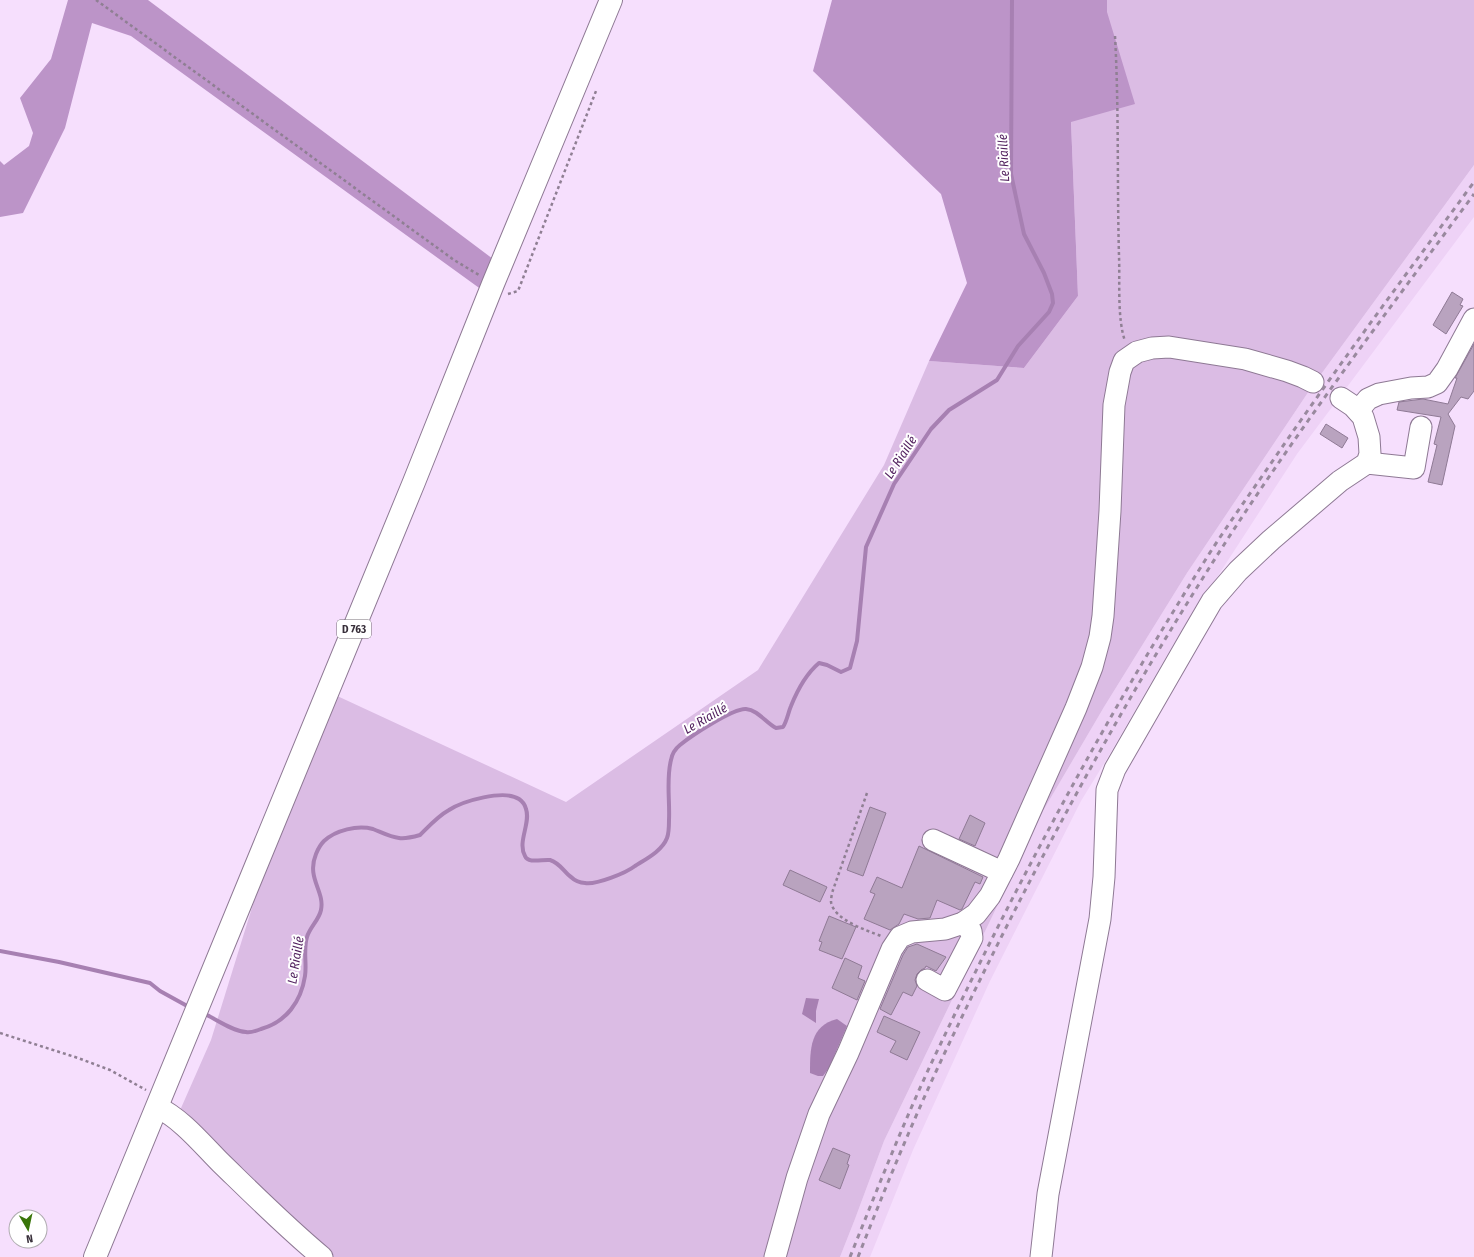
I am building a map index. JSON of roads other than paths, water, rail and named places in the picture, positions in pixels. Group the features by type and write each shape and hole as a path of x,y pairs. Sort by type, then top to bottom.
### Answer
{"main road":[{"name":"D 763","path":"95,1257 414,482 493,284 610,0"}],"street":[{"path":"1358,411 1368,400 1379,394 1411,388 1428,387 1438,383 1474,319"},
{"path":"775,1257 797,1178 820,1114 848,1053 884,967 897,942 900,937 912,932 945,929 963,923 976,914 990,896 1076,708 1092,667 1103,616 1114,405 1120,372 1124,361 1137,352 1152,348 1169,347 1246,359 1287,371 1313,382"},
{"path":"1041,1257 1048,1194 1100,919 1104,870 1107,790 1115,770 1212,601 1238,571 1271,540 1340,481 1367,463 1370,454 1369,437 1363,417 1358,411 1341,398"},
{"path":"1367,463 1414,468 1421,428"},
{"path":"933,840 1002,872"},
{"path":"927,980 946,990 972,938 971,931 963,923"},
{"path":"158,1103 291,1230 322,1257"}],"waterway":[{"name":"Le Riaillé","path":"207,1015 231,1028 250,1032 270,1026 291,1010 300,994 305,976 305,947 307,937 321,910 322,903 314,877 314,863 321,844 334,834 347,829 367,828 389,836 404,838 412,837 420,835 445,812 464,803 484,797 504,795 512,796 519,799 526,809 527,820 522,845 525,856 529,860 553,861 577,881 590,883 603,880 631,869 653,854 665,843 669,829 668,782 671,758 675,750 680,745 712,723 740,710 750,710 758,714 776,728 783,727 793,700 799,689 806,677 819,663 841,672 850,668 857,641 866,547 894,484 931,429 949,410 997,380 1018,346 1049,312 1053,303 1052,294 1044,273 1024,234 1011,174 1012,0"},
{"name":"Le Riaillé","path":"0,951 59,962 150,983 160,991 189,1007"}],"railway":[{"path":"850,1257 917,1096 970,982 1031,862 1095,744 1199,570 1218,541 1349,352 1474,182"},
{"path":"858,1257 912,1124 977,985 1038,865 1136,688 1237,524 1336,381 1474,194"}]}
